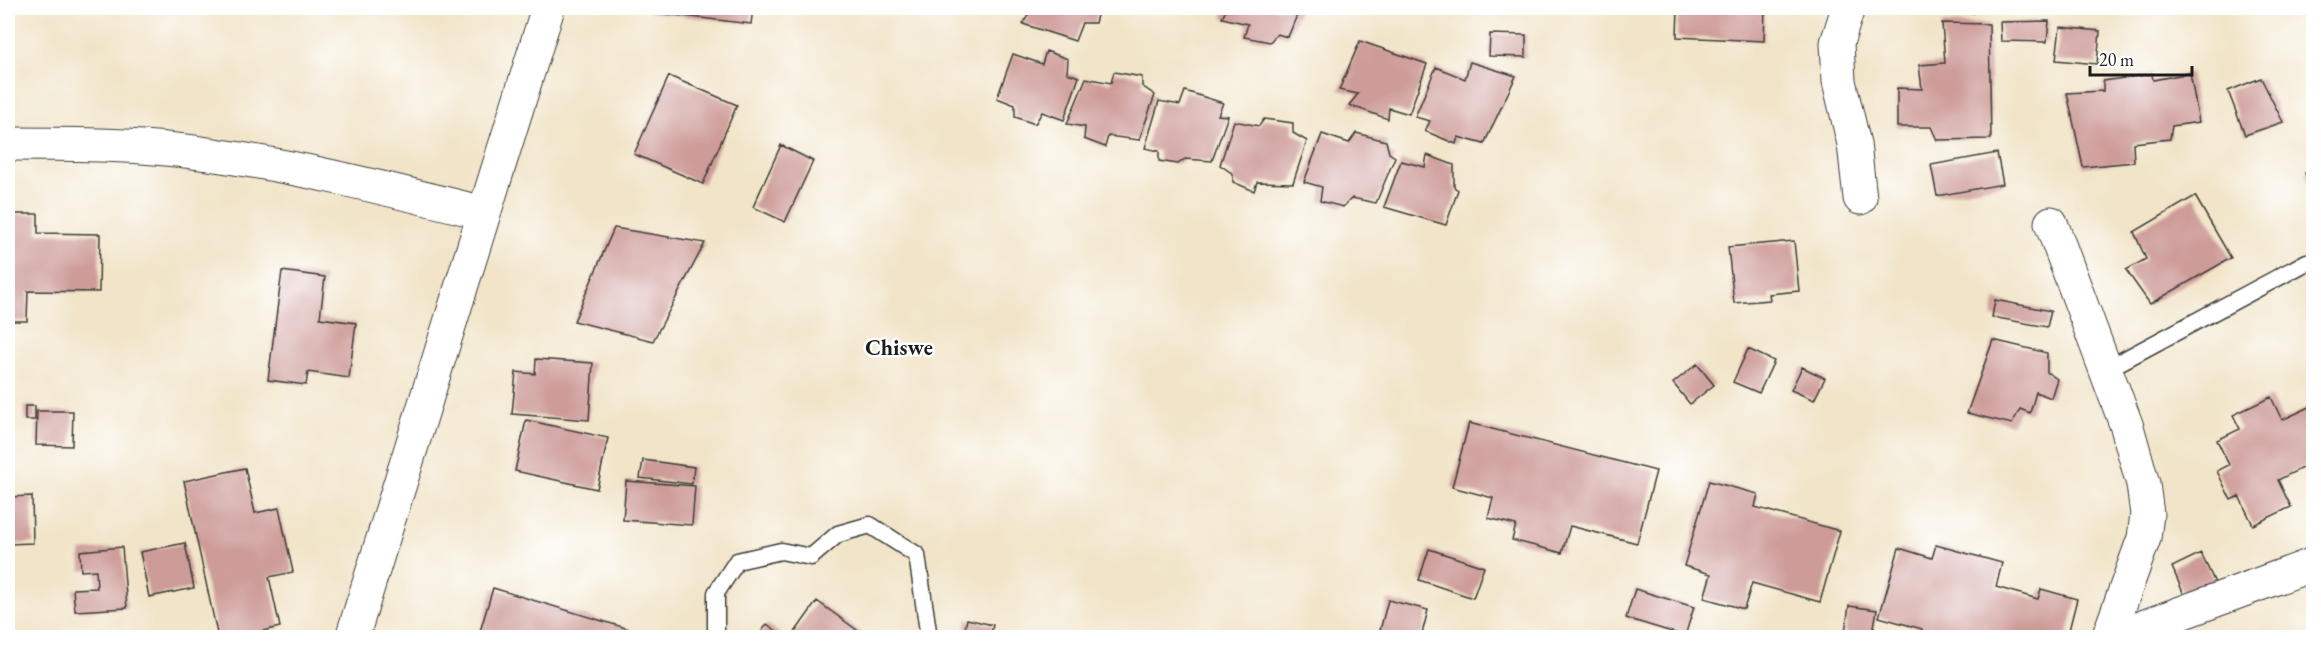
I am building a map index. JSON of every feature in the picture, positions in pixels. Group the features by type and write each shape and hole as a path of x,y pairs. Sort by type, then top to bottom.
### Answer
{"street":[{"path":"352,638 548,8"},
{"path":"1848,8 1838,44 1839,81 1854,144 1860,198"},
{"path":"8,144 92,144 206,153 338,177 484,213"},
{"path":"2051,223 2127,427 2143,484 2147,514 2144,538 2108,638"},
{"path":"2113,638 2313,564"}],"lane":[{"path":"2105,370 2307,262"},
{"path":"716,638 716,593 738,561 781,550 811,557 838,534 870,525 917,555 931,638"}],"building":[{"path":"651,8 753,8 751,24 650,12"},
{"path":"1032,8 1099,8 1095,23 1082,23 1075,41 1023,24"},
{"path":"1227,8 1300,8 1288,37 1277,34 1270,42 1244,37 1248,24 1222,18"},
{"path":"1678,8 1765,8 1764,41 1677,37"},
{"path":"1934,8 1975,8 1974,13"},
{"path":"2049,21 2047,42 2001,41 2000,22"},
{"path":"1942,23 1989,24 1991,139 1937,140 1931,127 1897,127 1897,88 1922,89 1919,65 1945,63"},
{"path":"2060,27 2100,31 2097,64 2056,60"},
{"path":"1490,34 1526,35 1526,57 1489,56"},
{"path":"1360,41 1427,64 1409,114 1389,108 1388,119 1349,105 1358,94 1339,90"},
{"path":"1046,51 1068,59 1067,73 1079,77 1064,120 1042,112 1035,124 1015,117 1015,105 997,98 1013,54 1042,64"},
{"path":"1470,62 1516,76 1484,144 1458,137 1456,144 1425,131 1430,121 1415,117 1436,67 1465,79"},
{"path":"1114,72 1142,77 1142,86 1155,95 1139,140 1108,136 1105,147 1084,139 1085,127 1067,124 1086,78 1111,83"},
{"path":"2190,73 2199,122 2172,126 2170,139 2133,143 2134,162 2083,167 2067,93 2103,91 2103,81 2152,74 2153,80"},
{"path":"669,76 737,105 703,184 634,154"},
{"path":"2261,78 2283,122 2245,135 2228,91"},
{"path":"1185,91 1223,103 1218,115 1228,116 1212,161 1185,159 1178,164 1159,161 1159,151 1145,148 1159,101 1180,105"},
{"path":"1264,119 1293,123 1293,133 1307,141 1293,183 1257,182 1254,191 1233,182 1233,174 1220,165 1234,121 1259,126"},
{"path":"1356,133 1386,141 1389,153 1395,157 1376,203 1352,198 1343,207 1320,201 1322,187 1304,182 1322,134 1349,143"},
{"path":"781,145 813,161 785,222 753,207"},
{"path":"1997,153 2003,184 1937,196 1931,165"},
{"path":"1427,155 1454,165 1454,187 1458,190 1446,225 1384,207 1401,161 1425,167"},
{"path":"2314,170 2314,198 2313,198 2305,173"},
{"path":"2195,196 2231,258 2150,304 2126,270 2146,259 2134,232"},
{"path":"10,214 38,214 38,233 100,234 99,292 28,291 27,321 8,321"},
{"path":"614,228 705,243 653,341 574,321"},
{"path":"1794,241 1799,291 1769,294 1770,300 1734,303 1728,247"},
{"path":"282,271 325,277 320,318 356,323 349,378 308,372 306,385 268,380"},
{"path":"1995,300 2051,311 2047,327 1992,317"},
{"path":"1993,340 2047,353 2047,372 2057,379 2051,398 2036,392 2030,413 2020,409 2012,424 1967,413"},
{"path":"1748,349 1774,361 1759,393 1733,382"},
{"path":"536,359 593,363 589,420 512,414 516,372 535,374"},
{"path":"1697,364 1714,385 1690,404 1673,383"},
{"path":"1802,367 1825,378 1814,400 1791,390"},
{"path":"2271,397 2282,420 2314,405 2314,462 2278,480 2291,507 2253,525 2239,496 2231,500 2217,471 2229,465 2217,440 2240,429 2233,415"},
{"path":"25,406 35,406 35,420 25,420"},
{"path":"37,411 73,411 72,446 36,445"},
{"path":"526,420 608,438 597,489 515,471"},
{"path":"1469,423 1656,471 1637,543 1570,526 1562,553 1512,540 1516,525 1488,518 1493,498 1452,487"},
{"path":"643,460 694,467 692,484 640,478"},
{"path":"245,468 255,513 279,508 293,572 269,577 280,627 231,638 218,638 184,481"},
{"path":"626,481 695,486 692,525 623,520"},
{"path":"1709,481 1758,494 1755,507 1840,531 1820,602 1752,583 1744,609 1704,598 1711,574 1684,566"},
{"path":"32,496 33,543 8,544 8,497"},
{"path":"185,543 194,588 149,597 140,552"},
{"path":"1936,545 2002,563 1996,587 2038,599 2041,589 2077,599 2067,638 1920,638 1922,629 1879,617 1899,548 1932,558"},
{"path":"122,547 127,608 75,611 73,589 97,588 96,570 81,571 80,551"},
{"path":"1429,549 1484,567 1473,598 1419,580"},
{"path":"2201,553 2215,583 2185,597 2172,567"},
{"path":"493,588 629,629 626,638 478,638"},
{"path":"1635,589 1694,607 1685,636 1626,618"},
{"path":"1388,600 1428,610 1421,638 1378,638"},
{"path":"817,601 868,638 791,638"},
{"path":"1849,606 1877,610 1872,638 1844,638"},
{"path":"967,619 993,625 990,638 963,638"},
{"path":"767,624 786,638 757,638"}],"district":[{"name":"Chiswe","path":"899,347"}]}
